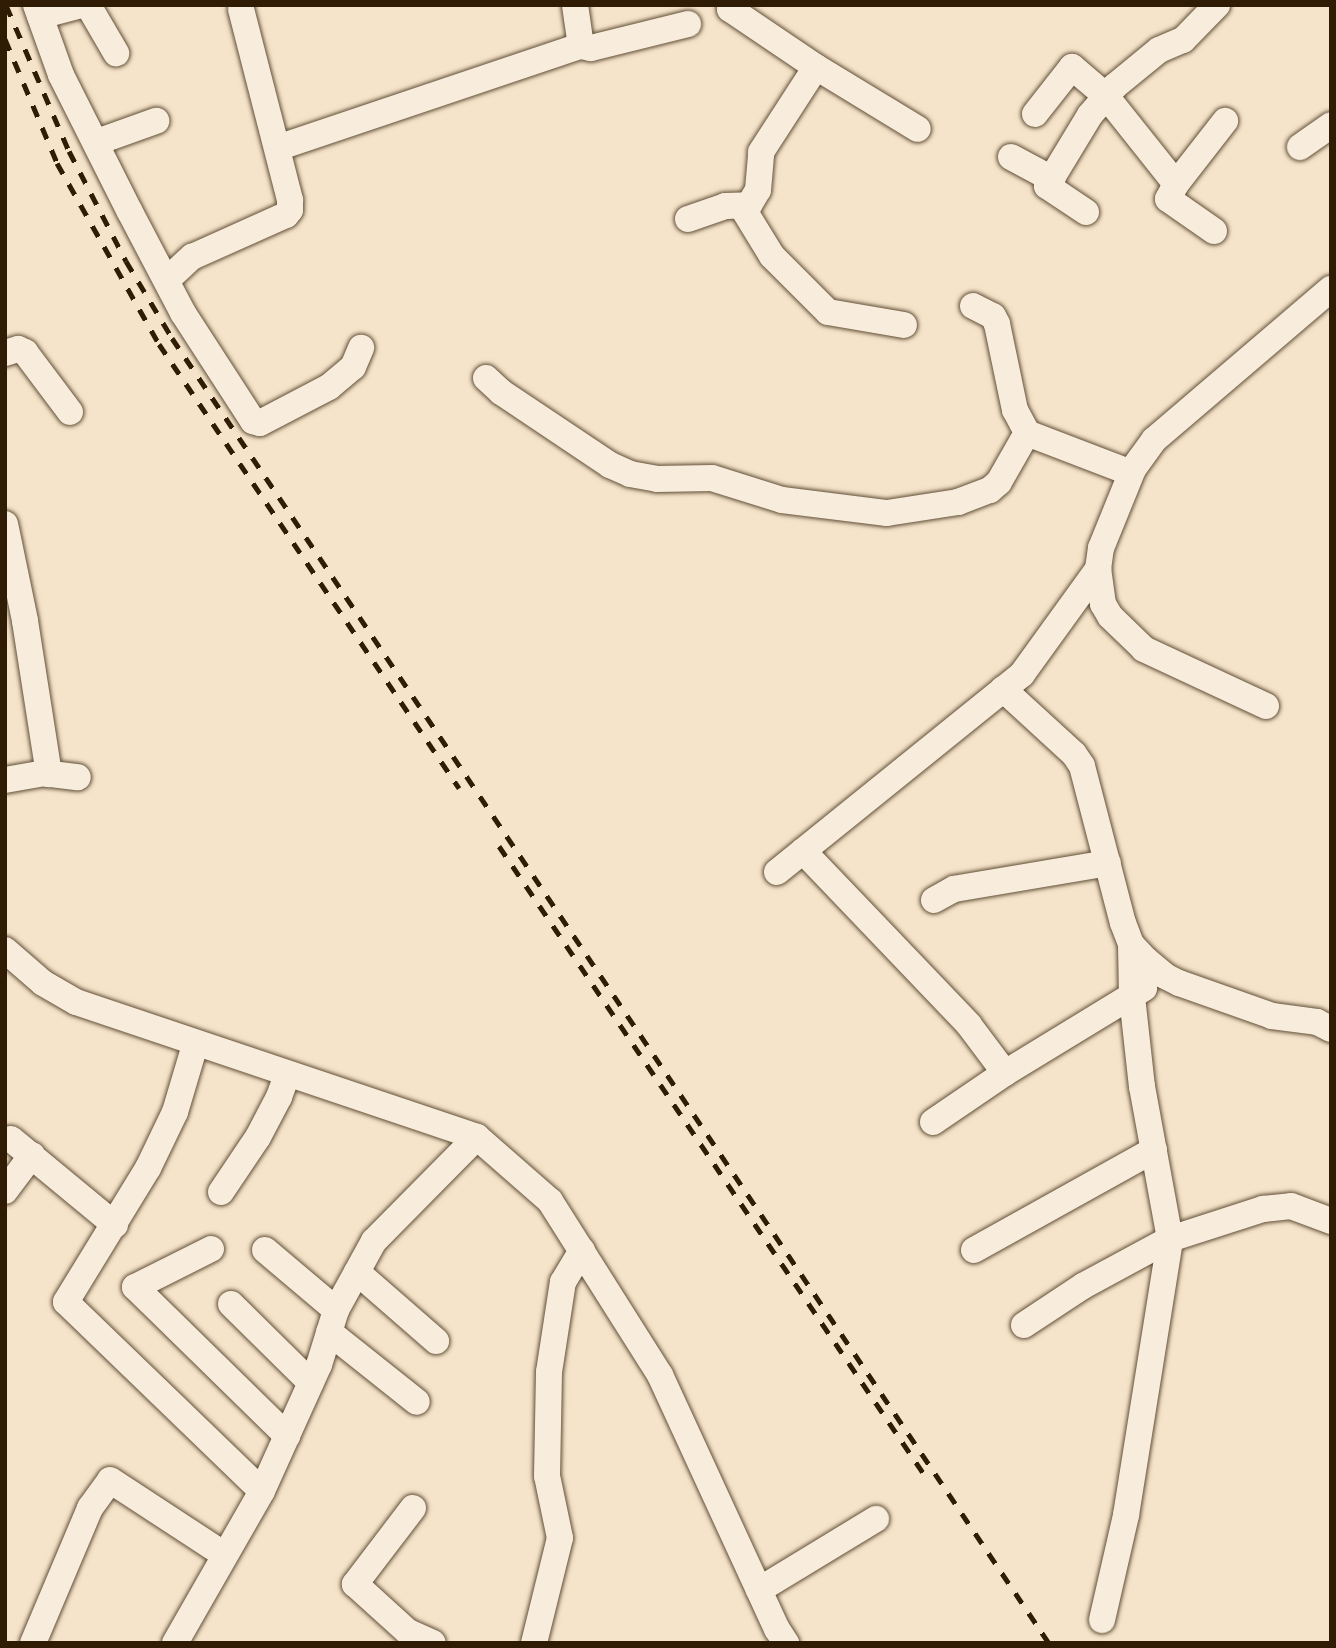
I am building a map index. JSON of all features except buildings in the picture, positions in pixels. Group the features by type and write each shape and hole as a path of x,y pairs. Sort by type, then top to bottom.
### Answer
{"street":[{"path":"81,5 38,11 61,75 130,212 168,279 183,313 253,421 260,423 270,419 311,399 337,382 353,367 361,348"},
{"path":"88,5 117,53"},
{"path":"575,5 581,46"},
{"path":"733,5 730,9 816,67 918,129"},
{"path":"1086,212 1047,186 1090,115 1106,96 1148,58 1183,40 1217,5"},
{"path":"168,279 192,257 286,215 290,210 290,200 241,9"},
{"path":"286,145 581,46 591,48 688,24"},
{"path":"688,219 725,206 749,205 758,190 761,152 816,67"},
{"path":"1035,114 1072,67 1106,96 1176,184"},
{"path":"97,142 156,121"},
{"path":"1214,232 1168,199 1176,184 1224,121"},
{"path":"1300,147 1331,125"},
{"path":"1011,157 1052,179"},
{"path":"742,207 772,256 828,313 904,325"},
{"path":"1266,706 1144,649 1110,617 1102,604 1098,569 1101,548 1131,474 1154,440 1331,289"},
{"path":"973,306 993,316 997,324 1015,410 1027,433 1131,474"},
{"path":"5,353 18,349 25,352 70,412"},
{"path":"486,378 501,392 610,465 630,474 657,480 712,478 782,500 887,513 958,502 990,490 999,482 1027,433"},
{"path":"5,524 26,621 49,774"},
{"path":"777,872 1022,674 1098,569"},
{"path":"1003,689 1074,754 1082,766 1131,944 1132,996 1170,1239 1126,1516 1102,1620"},
{"path":"5,780 49,774 78,777"},
{"path":"803,851 969,1025 1005,1073"},
{"path":"934,900 954,890 1108,863"},
{"path":"1131,944 1165,976 1272,1016 1328,1020"},
{"path":"5,950 43,983 76,1002 195,1045 477,1137 550,1200 660,1375 786,1643"},
{"path":"933,1122 1005,1073 1165,976"},
{"path":"195,1045 175,1112 148,1168 66,1302 262,1491"},
{"path":"222,1192 258,1137 287,1075"},
{"path":"175,1643 223,1554 262,1491 311,1383 333,1321 374,1241 477,1137"},
{"path":"5,1191 22,1147 115,1225"},
{"path":"974,1250 1154,1150"},
{"path":"1024,1325 1083,1286 1170,1239 1263,1209 1291,1206 1331,1221"},
{"path":"211,1249 135,1287 287,1436"},
{"path":"265,1250 333,1321 417,1402"},
{"path":"534,1643 560,1538 547,1476 549,1372 563,1282 582,1250"},
{"path":"357,1272 436,1342"},
{"path":"231,1304 311,1383"},
{"path":"33,1643 90,1508 110,1480 223,1554"},
{"path":"412,1508 355,1584 408,1632 433,1643"},
{"path":"759,1590 876,1519"}],"railway":[{"path":"6,5 69,151 126,261 172,338 1049,1643"},
{"path":"5,39 57,163 159,344 459,788"},
{"path":"499,846 928,1480"}]}
